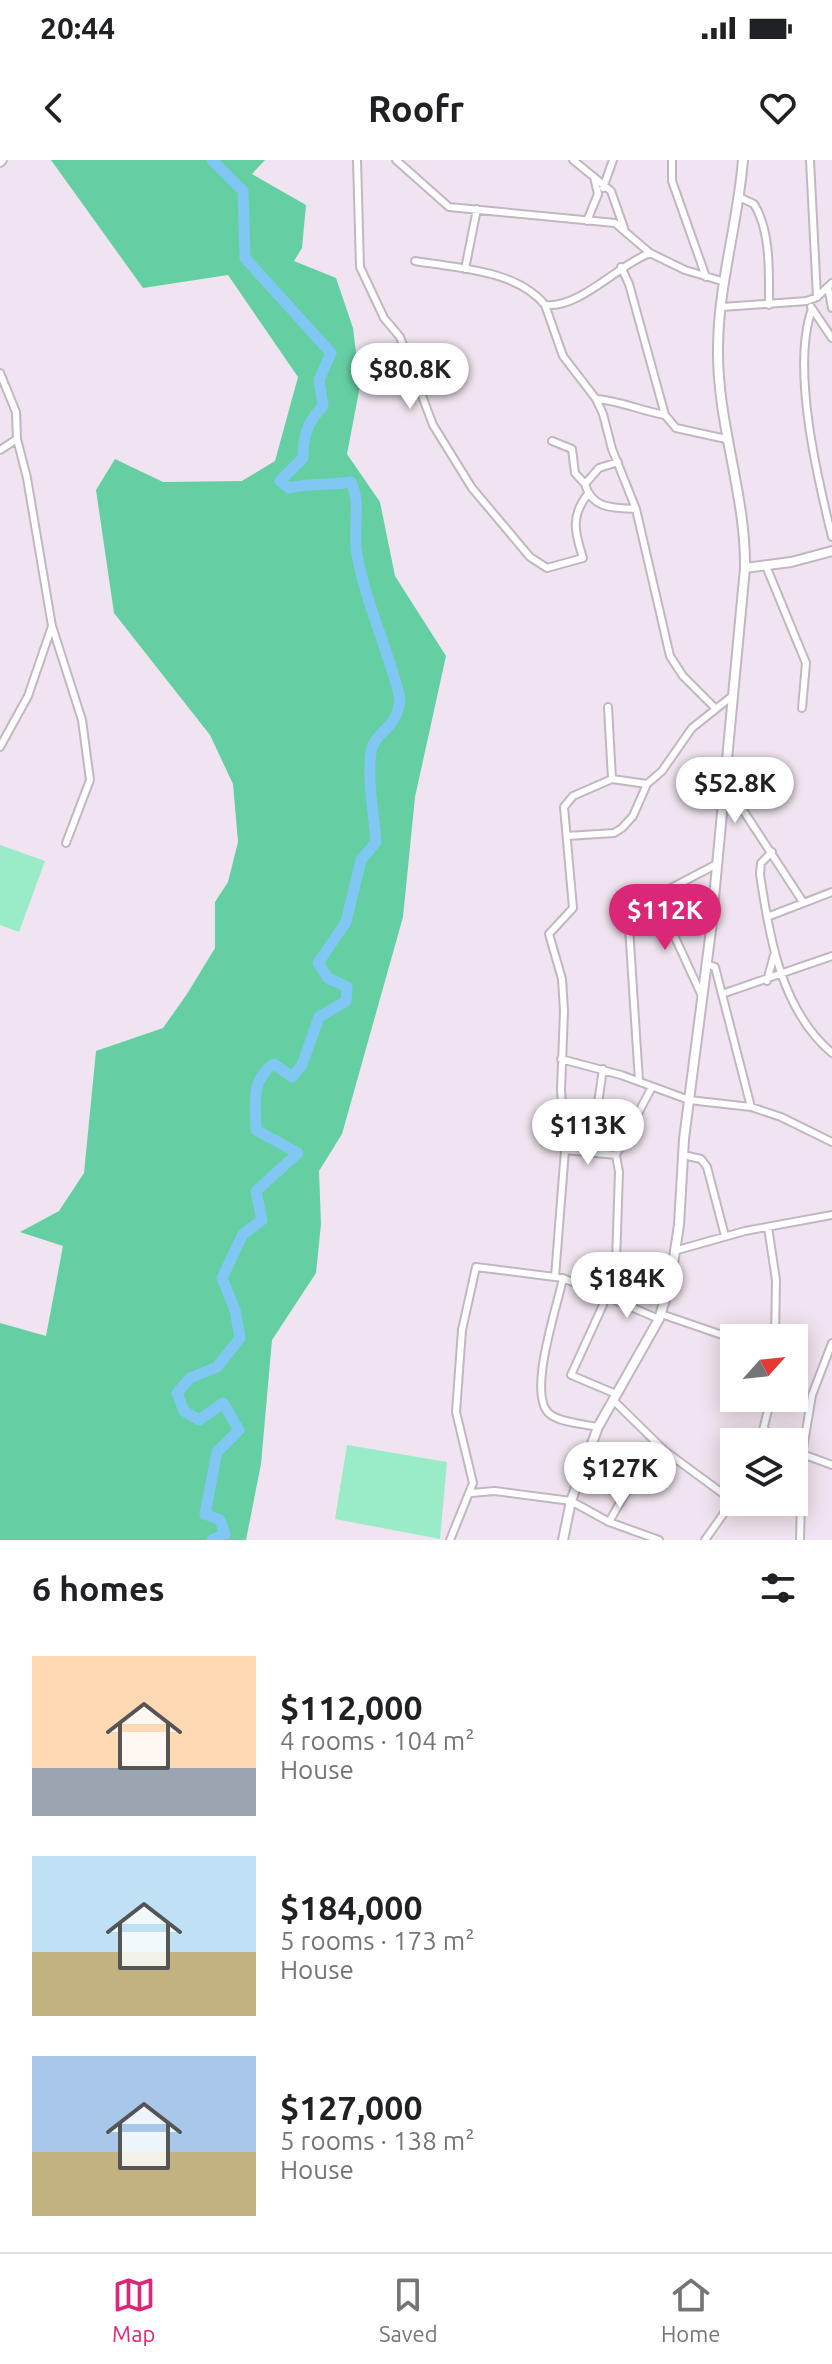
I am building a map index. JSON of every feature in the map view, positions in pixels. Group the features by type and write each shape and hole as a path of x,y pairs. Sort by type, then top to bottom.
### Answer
{"street":[{"path":"357,160 360,267 384,318 400,337 433,425 472,488 530,557 547,568 583,558 574,521 576,511 588,494"},
{"path":"396,160 449,207 609,222 624,228 650,253 685,270 726,282"},
{"path":"573,160 605,185 615,198 624,228"},
{"path":"587,221 605,185 613,160"},
{"path":"672,160 672,181 706,277"},
{"path":"563,1540 571,1501 598,1427 660,1316 674,1251 745,568 743,536 726,439 718,350 743,160"},
{"path":"810,160 817,297"},
{"path":"594,177 598,194"},
{"path":"739,197 754,204 760,218 767,255 769,305"},
{"path":"465,269 477,209"},
{"path":"545,305 564,304 605,281 621,267 650,253"},
{"path":"685,270 696,253"},
{"path":"415,261 465,269 526,287 545,305 563,356 596,399 636,509 670,656 683,676 715,708"},
{"path":"621,267 629,284 665,415 676,428 726,439"},
{"path":"722,307 807,301 817,297 830,285"},
{"path":"830,285 832,318"},
{"path":"807,301 832,338"},
{"path":"812,309 805,330 804,358 815,451 832,537"},
{"path":"0,373 16,412 17,439 27,478 52,626 82,720 90,780 66,843"},
{"path":"596,399 665,415"},
{"path":"0,450 17,439"},
{"path":"552,441 572,449 575,473 599,505 636,509"},
{"path":"585,484 599,468 618,462"},
{"path":"745,568 832,551"},
{"path":"766,566 806,663 802,708"},
{"path":"0,747 28,696 52,626"},
{"path":"567,836 617,832 633,816 647,784 662,771 692,728 731,697"},
{"path":"608,707 612,779"},
{"path":"598,1427 557,1418 548,1414 542,1405 542,1364 559,1278 565,1150 561,1059 562,979 549,934 573,908 564,803 612,779 647,784"},
{"path":"724,781 803,902"},
{"path":"772,852 762,861 760,874 774,955 804,1019 832,1053"},
{"path":"639,1081 628,931 656,896 715,865"},
{"path":"767,917 832,892"},
{"path":"656,896 701,994"},
{"path":"767,981 774,955"},
{"path":"722,994 782,976 832,956"},
{"path":"706,964 715,967 751,1107"},
{"path":"561,1059 583,1067 603,1069 689,1100 751,1107 781,1117 832,1142"},
{"path":"597,1110 603,1069"},
{"path":"652,1087 616,1155 619,1172 616,1262 607,1295 571,1375 614,1397 655,1441 720,1490"},
{"path":"565,1150 616,1155"},
{"path":"683,1155 701,1159 707,1167 725,1236"},
{"path":"674,1251 725,1236 832,1215"},
{"path":"768,1227 776,1280 775,1324"},
{"path":"450,1540 471,1493 471,1466 458,1429 456,1412 462,1330 474,1270 480,1266 559,1278 720,1335"},
{"path":"806,1428 812,1395 832,1343"},
{"path":"764,1428 768,1412"},
{"path":"609,1522 655,1441"},
{"path":"808,1457 832,1465"},
{"path":"471,1493 495,1491 571,1501 609,1522 659,1540"},
{"path":"705,1540 722,1516"},
{"path":"800,1540 801,1516"}],"green space":[{"path":"51,160 265,160 252,174 306,205 302,248 294,261 336,278 353,328 360,386 347,454 380,502 395,576 446,656 415,797 403,917 342,1134 319,1171 321,1224 316,1273 272,1340 261,1464 246,1540 0,1540 0,1323 46,1336 63,1246 20,1232 59,1211 84,1173 96,1051 163,1028 215,948 215,902 228,882 238,842 233,784 210,735 114,613 96,490 115,459 163,482 242,481 275,461 298,377 228,275 143,288"},
{"path":"0,845 45,861 19,932 0,925"},
{"path":"347,1445 447,1462 440,1539 335,1519"}],"waterway":[{"path":"212,160 243,191 245,258 331,353 319,380 323,406 307,430 303,458 280,481 289,488 351,482 356,500 356,545 361,573 400,698 395,717 377,738 371,752 370,785 376,842 361,860 346,922 318,963 328,978 347,987 346,1001 319,1017 302,1065 292,1077 274,1064 266,1070 258,1085 256,1130 298,1153 256,1191 262,1220 243,1234 222,1278 235,1310 240,1338 217,1367 190,1378 177,1393 184,1411 199,1420 223,1403 239,1430 217,1452 205,1514 220,1520 225,1534 212,1540"}]}
